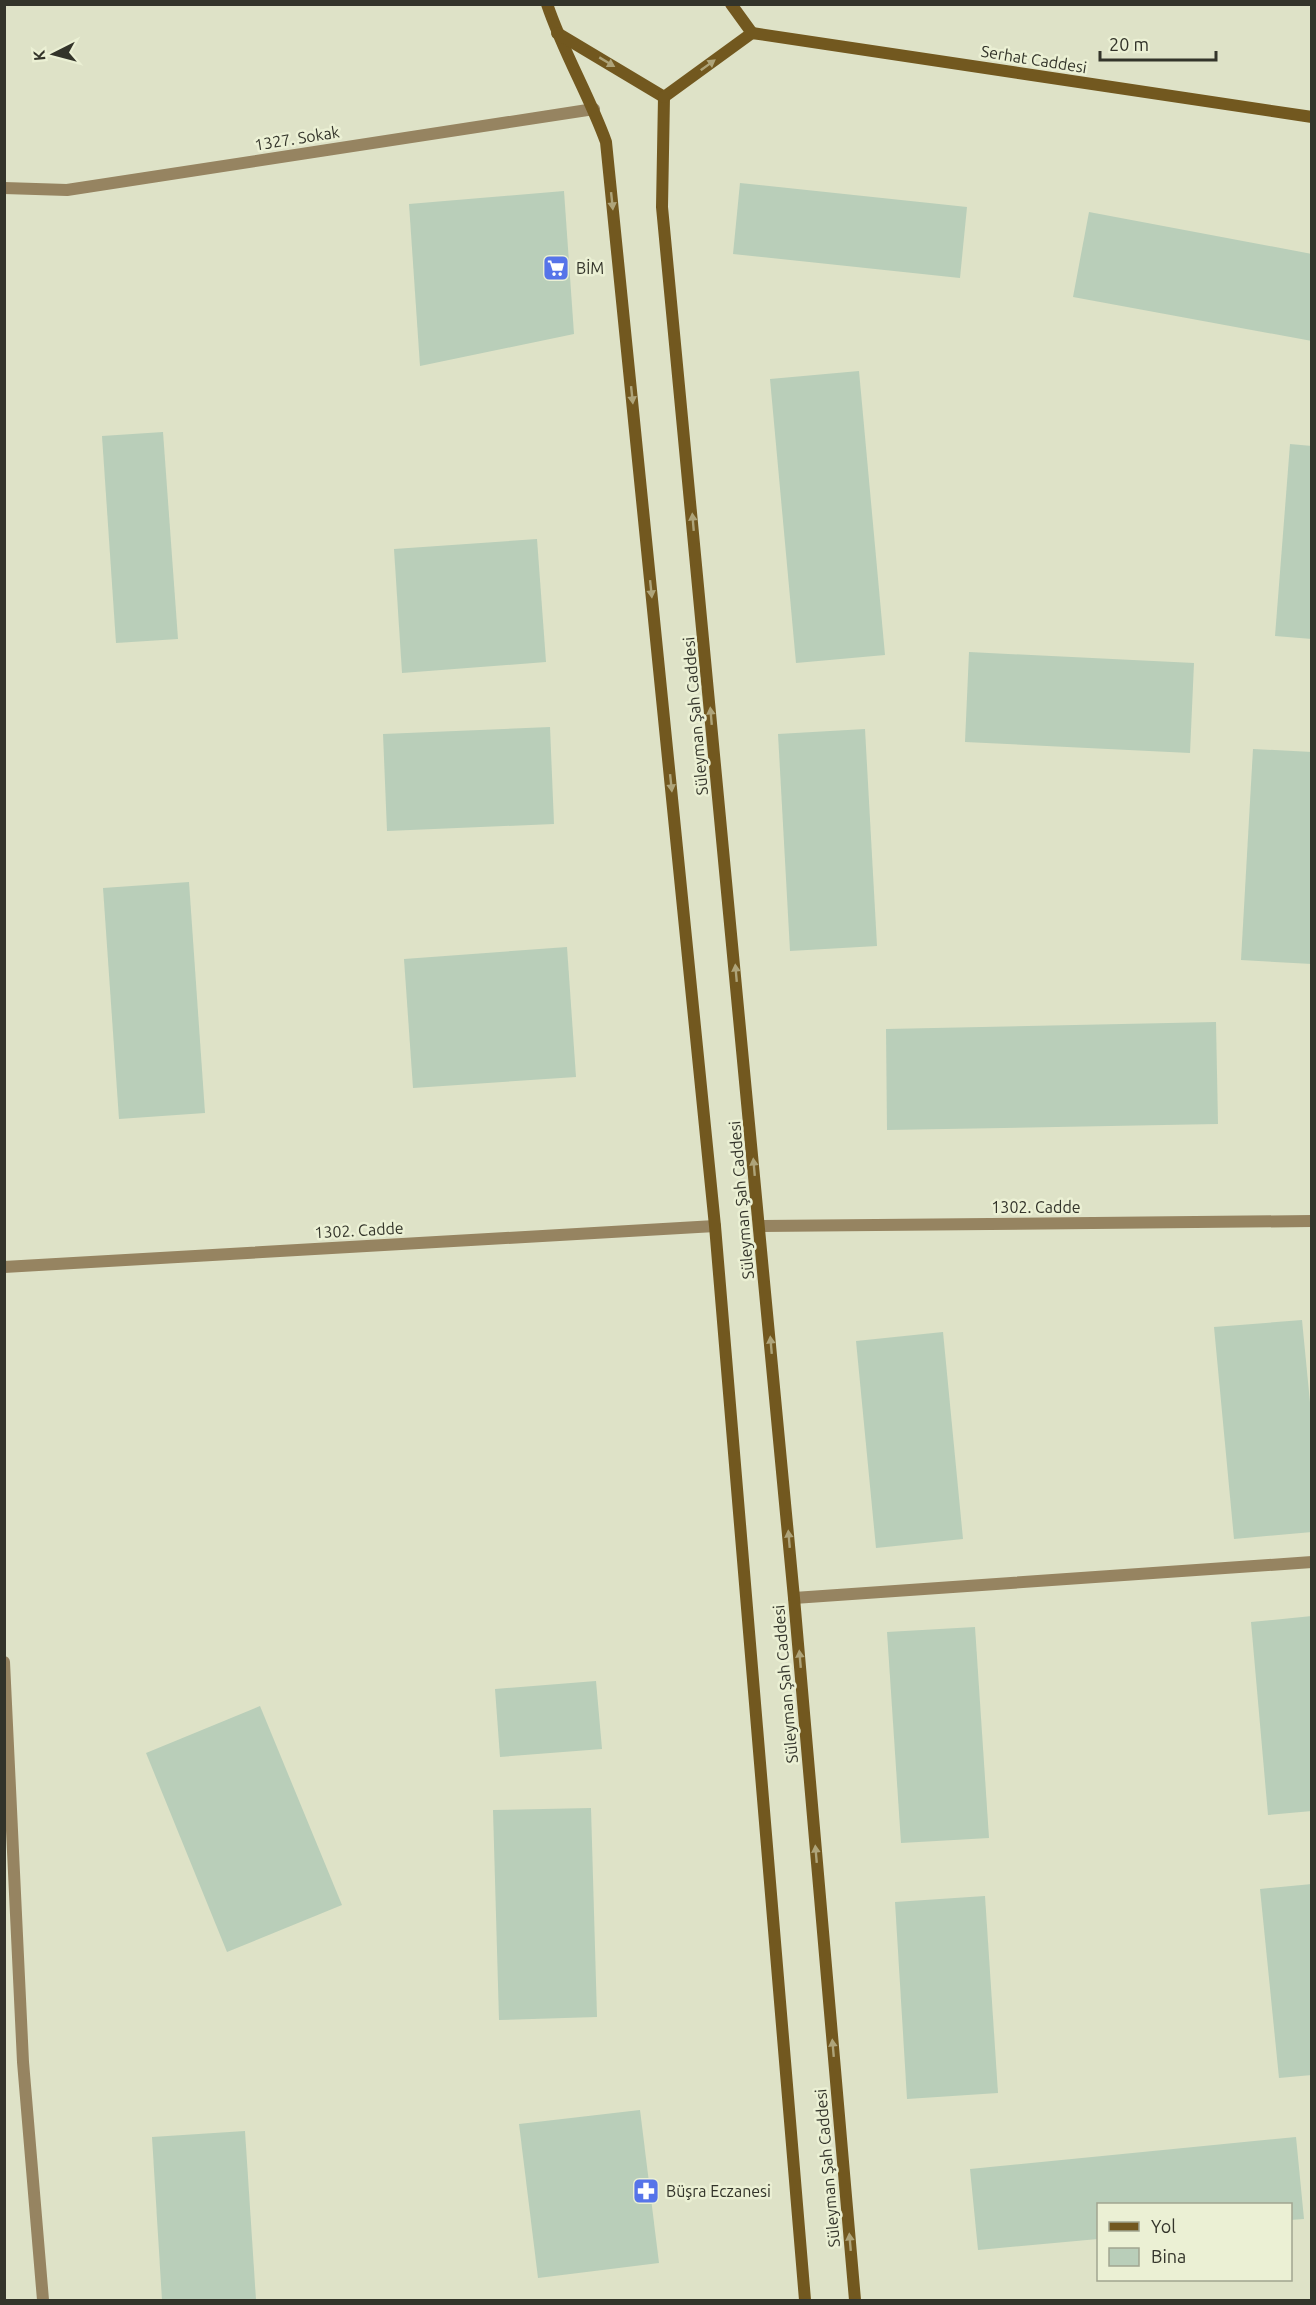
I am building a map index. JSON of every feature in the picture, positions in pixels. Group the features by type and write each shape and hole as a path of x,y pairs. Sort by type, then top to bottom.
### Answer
{"main road":[{"path":"547,4 556,32 664,97 752,33 731,4"},
{"name":"Süleyman Şah Caddesi","path":"556,32 594,109 606,142 716,1226 806,2301"},
{"name":"Serhat Caddesi","path":"752,33 1311,117"},
{"name":"Süleyman Şah Caddesi","path":"664,97 662,207 760,1226 855,2301"}],"street":[{"name":"1327. Sokak","path":"4,188 67,190 594,109"},
{"name":"1302. Cadde","path":"760,1226 1311,1221"},
{"name":"1302. Cadde","path":"4,1267 716,1226"},
{"path":"794,1598 1311,1562"},
{"path":"4,1662 23,2062 43,2301"}],"building":[{"path":"740,183 967,207 960,278 733,254"},
{"path":"564,191 574,334 420,366 409,204"},
{"path":"1089,212 1312,254 1312,341 1073,297"},
{"path":"859,371 885,655 796,663 770,379"},
{"path":"163,432 178,639 116,643 102,436"},
{"path":"1290,444 1312,446 1312,639 1275,636"},
{"path":"537,539 546,662 402,673 394,549"},
{"path":"969,652 1194,663 1190,753 965,742"},
{"path":"550,727 554,824 387,831 383,734"},
{"path":"865,729 877,946 790,951 778,734"},
{"path":"1253,749 1312,752 1312,964 1241,960"},
{"path":"189,882 205,1113 119,1119 103,888"},
{"path":"567,947 576,1077 413,1088 404,959"},
{"path":"1216,1022 1218,1124 887,1130 886,1029"},
{"path":"1302,1320 1312,1423 1312,1532 1234,1539 1214,1327"},
{"path":"943,1332 963,1539 876,1548 856,1341"},
{"path":"1312,1616 1312,1811 1268,1815 1251,1622"},
{"path":"975,1627 989,1838 901,1843 887,1632"},
{"path":"596,1681 602,1749 500,1757 495,1689"},
{"path":"260,1706 342,1905 227,1952 146,1753"},
{"path":"591,1808 597,2017 499,2020 493,1810"},
{"path":"1312,1884 1312,2075 1279,2078 1260,1889"},
{"path":"985,1896 998,2093 907,2099 895,1902"},
{"path":"640,2110 659,2263 538,2278 519,2124"},
{"path":"245,2131 256,2300 162,2300 152,2137"},
{"path":"1296,2137 1304,2219 1292,2220 1292,2203 1097,2203 1097,2239 978,2250 970,2169"}],"place":[{"name":"BİM","path":"556,268"},
{"name":"Büşra Eczanesi","path":"646,2191"}]}
